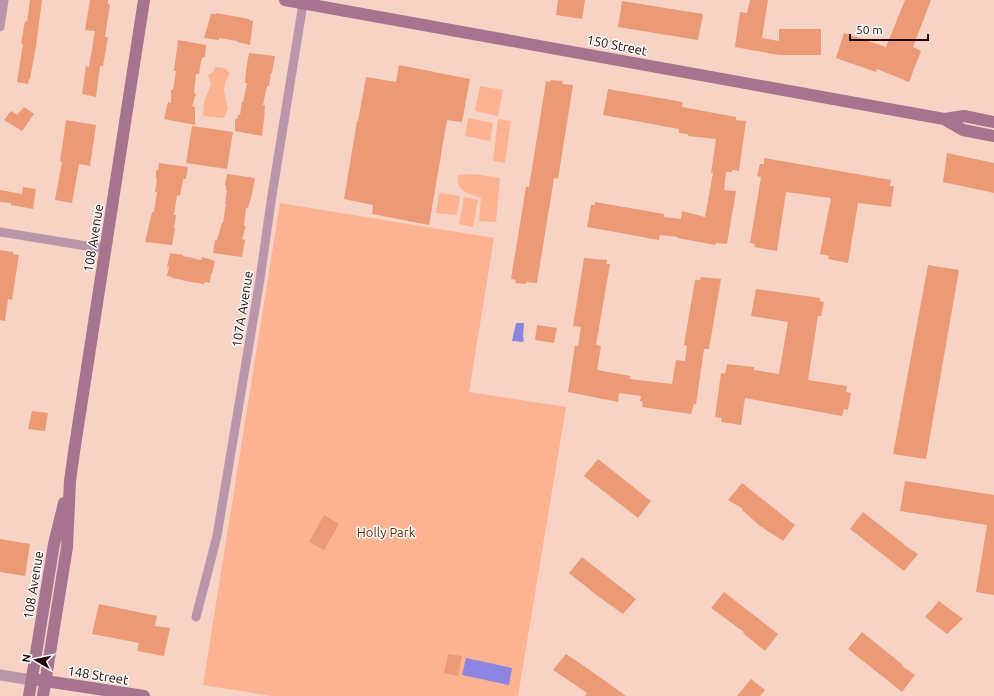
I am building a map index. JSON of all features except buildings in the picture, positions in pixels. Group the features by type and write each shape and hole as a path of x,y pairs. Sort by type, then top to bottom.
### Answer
{"main road":[{"name":"108 Avenue","path":"29,696 54,544 70,481 144,0"},
{"name":"150 Street","path":"285,0 944,119 964,116 994,122"},
{"name":"150 Street","path":"944,119 963,130 994,136"},
{"name":"108 Avenue","path":"43,696 67,547 70,481"},
{"name":"148 Street","path":"31,680 144,696"}],"street":[{"path":"0,27 4,0"},
{"name":"107A Avenue","path":"196,617 201,602 218,529 260,279 303,4"},
{"path":"0,232 105,249"},
{"name":"148 Street","path":"0,675 31,680"}],"green space":[{"path":"215,67 224,68 230,73 225,83 224,91 228,108 224,118 203,116 204,101 211,85 208,75 214,71"},
{"path":"480,86 503,90 498,116 475,111"},
{"path":"468,118 493,123 490,141 465,136"},
{"path":"498,119 511,121 505,163 493,161"},
{"path":"470,174 500,178 496,222 479,221 481,198 461,189 458,181 458,175"},
{"path":"439,193 460,196 457,215 436,213"},
{"path":"464,197 478,200 473,227 459,224"},
{"name":"Holly Park","path":"280,203 494,238 469,392 566,407 518,696 272,696 203,685"}],"shaded area":[{"path":"516,323 524,323 523,342 512,341"},
{"path":"466,658 512,668 509,685 462,675"}]}
